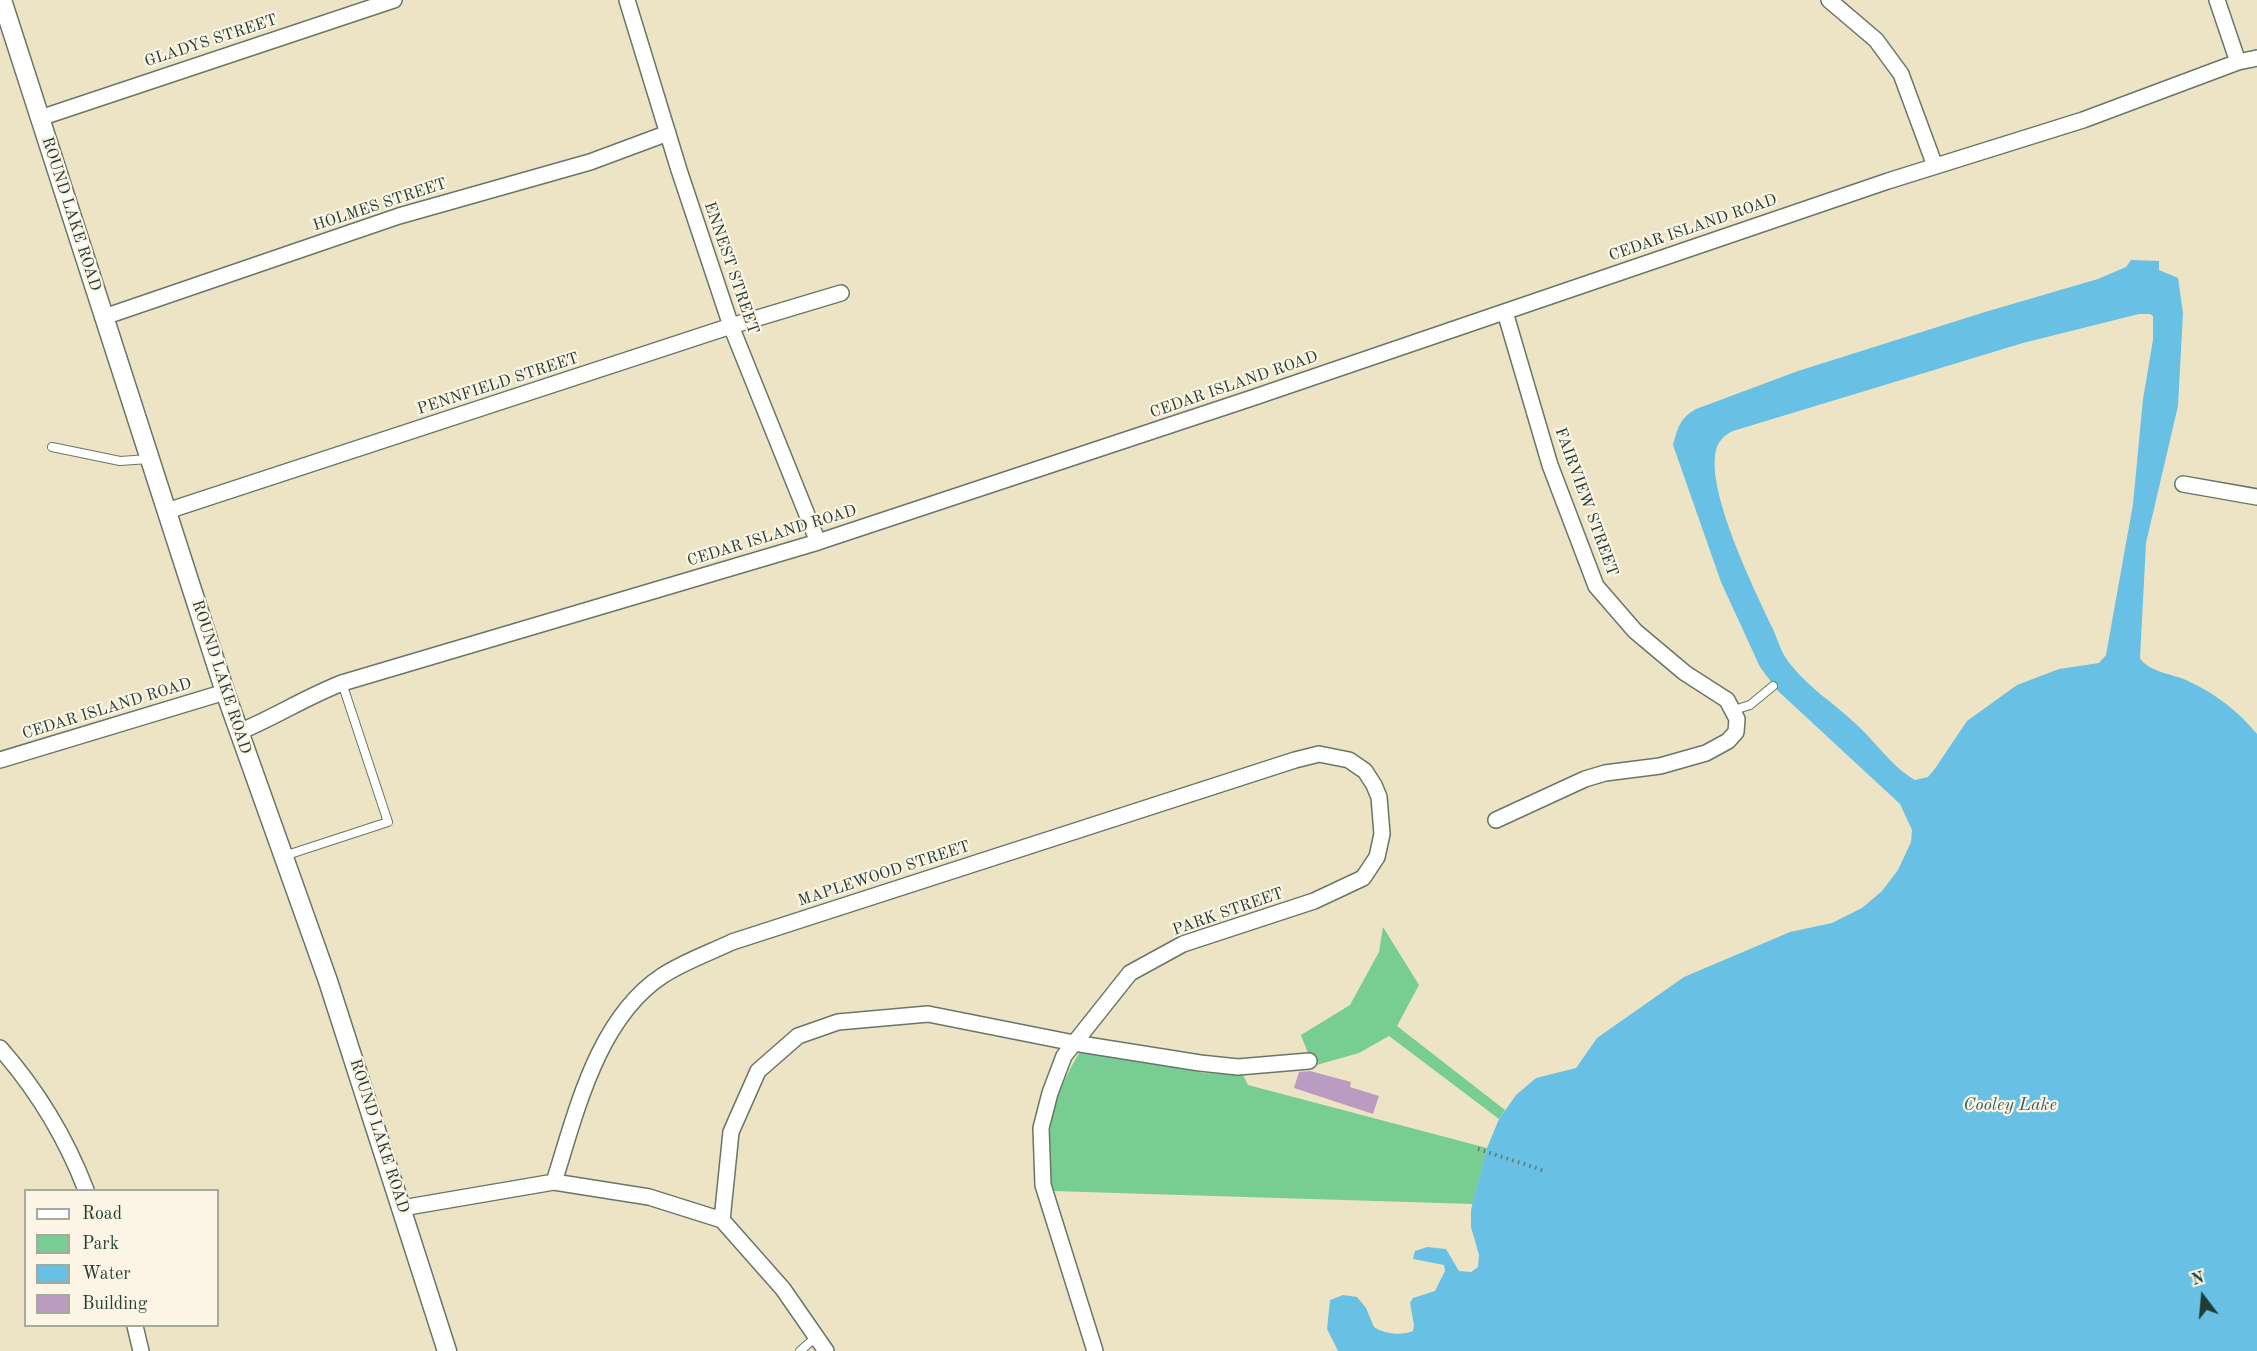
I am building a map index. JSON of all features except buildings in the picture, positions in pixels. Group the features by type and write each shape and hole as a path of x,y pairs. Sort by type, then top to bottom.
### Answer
{"street":[{"name":"ROUND LAKE ROAD","path":"2,0 225,692 284,856 402,1208 447,1351"},
{"name":"GLADYS STREET","path":"40,118 394,0"},
{"name":"ENNEST STREET","path":"627,0 731,326 818,542"},
{"path":"1829,0 1876,40 1902,74 1935,166"},
{"path":"2217,0 2238,62"},
{"name":"CEDAR ISLAND ROAD","path":"239,732 267,720 308,697 342,683 818,542 1935,166 2082,120 2238,62 2256,61"},
{"name":"HOLMES STREET","path":"104,317 399,216 591,162 668,134"},
{"name":"PENNFIELD STREET","path":"167,511 731,326 841,293"},
{"name":"FAIRVIEW STREET","path":"1505,312 1550,465 1596,586 1635,631 1685,673 1727,700 1736,715"},
{"path":"2183,483 2257,497"},
{"name":"CEDAR ISLAND ROAD","path":"0,760 225,692"},
{"path":"1496,820 1585,779 1605,773 1660,766 1706,753 1728,741 1736,732 1736,715"},
{"name":"MAPLEWOOD STREET","path":"554,1182 587,1079 618,1018 662,977 732,942 1295,760 1319,754 1349,760"},
{"name":"PARK STREET","path":"1095,1351 1043,1185 1040,1155 1041,1128 1050,1093 1064,1056 1130,973 1183,944 1314,901 1363,878 1377,857 1382,834 1382,817 1379,797 1374,785 1365,771 1349,760"},
{"path":"722,1220 731,1132 758,1071 798,1036 838,1022 928,1014 1074,1043 1181,1061 1238,1066 1309,1061"},
{"path":"0,1048 20,1070 53,1120 85,1189"},
{"path":"402,1208 554,1182 649,1197 722,1220 783,1289 826,1351"},
{"path":"135,1327 141,1351"}],"lane":[{"path":"52,447 120,461 150,459"},
{"path":"284,856 388,822 342,683"},
{"path":"1736,715 1773,686"},
{"path":"800,1351 816,1337"}],"path":[{"path":"1478,1149 1545,1171"}],"green space":[{"path":"1383,927 1419,985 1397,1026 1505,1110 1499,1119 1389,1036 1359,1053 1313,1066 1301,1035 1350,1005 1379,952"},
{"path":"1081,1050 1204,1073 1243,1075 1248,1085 1487,1148 1473,1204 1053,1191 1049,1151 1052,1118 1062,1085"}],"water":[{"name":"Cooley Lake","path":"2131,260 2159,261 2159,270 2178,278 2183,313 2178,406 2146,543 2140,658 2150,667 2184,679 2209,692 2235,711 2257,734 2257,1351 1338,1351 1327,1329 1330,1300 1343,1295 1357,1297 1366,1308 1374,1327 1388,1333 1409,1333 1413,1331 1414,1325 1410,1303 1413,1298 1435,1291 1445,1271 1444,1265 1413,1259 1415,1251 1427,1247 1446,1249 1459,1271 1471,1272 1478,1267 1479,1255 1471,1227 1471,1210 1487,1148 1499,1119 1516,1095 1536,1078 1576,1068 1597,1038 1684,977 1790,932 1832,923 1862,908 1882,891 1898,870 1911,842 1912,830 1900,804 1778,691 1760,667 1721,582 1673,445 1683,420 1696,409 1798,371 2098,279 2126,267","holes":["2139,314 2153,316 2153,340 2143,399 2133,504 2106,655 2099,663 2059,669 2017,685 1967,721 1928,777 1915,780 1898,768 1856,724 1806,681 1785,657 1726,519 1715,474 1718,444 1733,431 2023,343"]}]}
